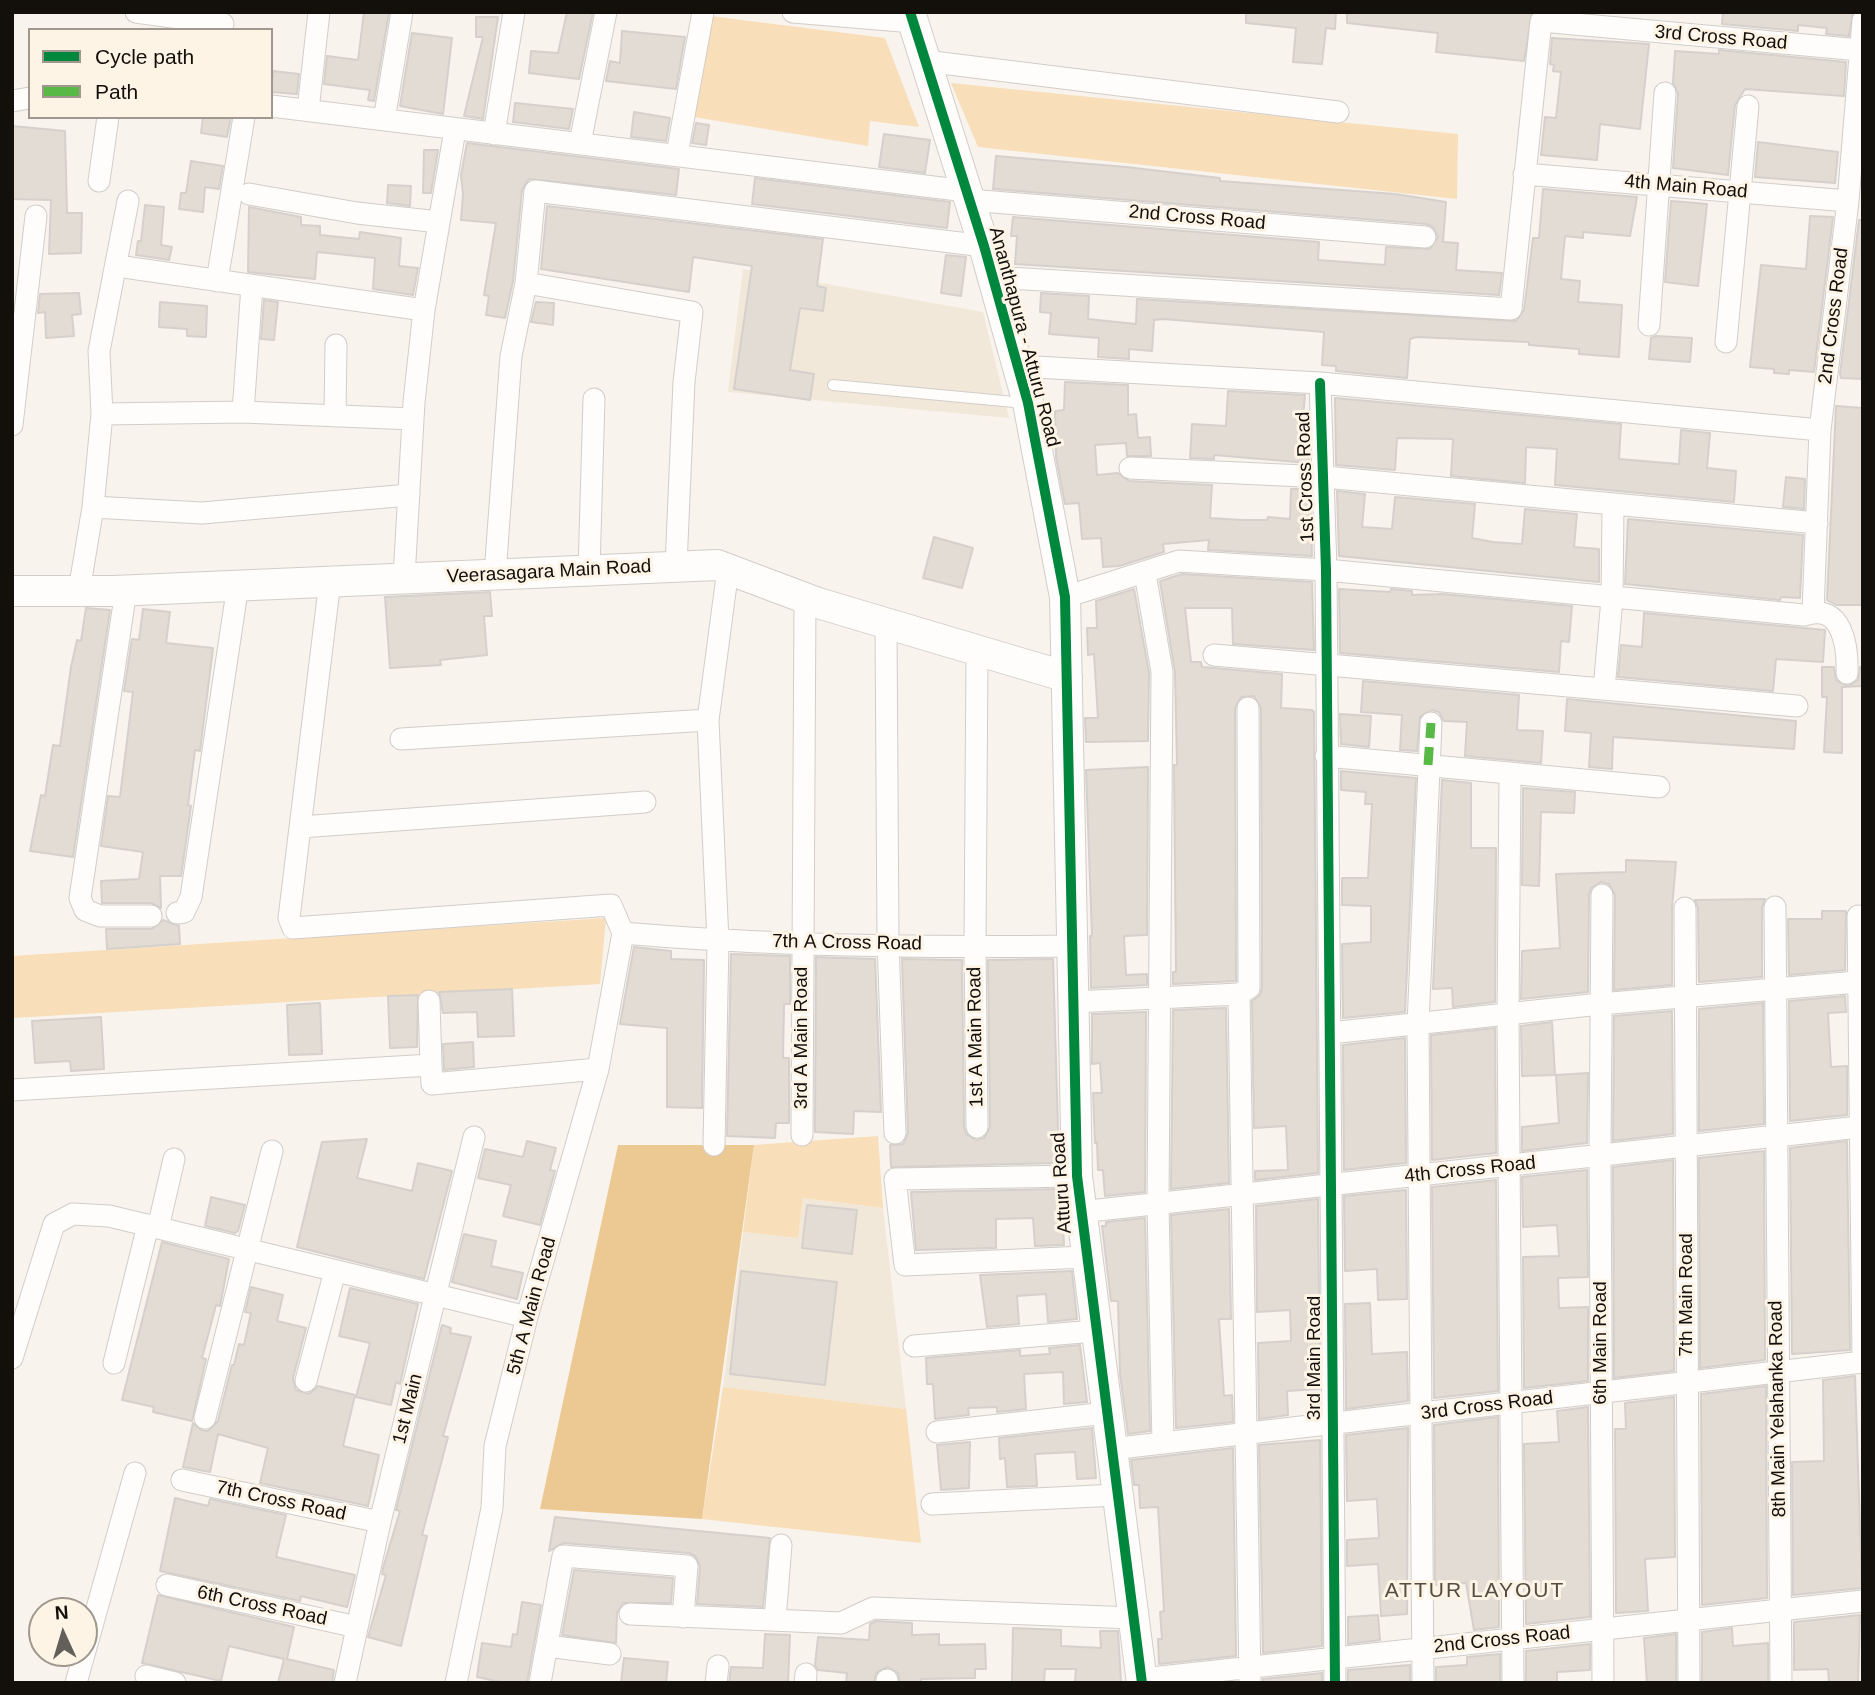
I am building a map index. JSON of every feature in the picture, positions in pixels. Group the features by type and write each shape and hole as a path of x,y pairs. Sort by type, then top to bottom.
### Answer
{"street":[{"path":"135,12 223,22"},
{"path":"308,110 319,12"},
{"path":"384,120 402,12"},
{"path":"494,134 514,12"},
{"path":"580,143 606,12"},
{"path":"677,155 703,12"},
{"path":"793,12 912,17"},
{"name":"Ananthapura - Atturu Road","path":"912,17 984,246 1028,403 1065,597 1068,677"},
{"name":"2nd Cross Road","path":"1814,612 1820,430 1847,201 1863,20"},
{"name":"3rd Cross Road","path":"1524,174 1541,21 1860,50"},
{"path":"925,61 1338,112"},
{"path":"1649,325 1665,93"},
{"name":"2nd Cross Road","path":"273,106 677,155 967,196 1425,237"},
{"path":"1726,342 1748,106"},
{"path":"99,181 108,119"},
{"path":"217,281 244,119"},
{"path":"404,578 413,419 424,310 455,130"},
{"path":"993,277 1511,309 1524,174"},
{"name":"4th Main Road","path":"1524,174 1847,201"},
{"path":"495,574 511,356 526,283 535,191 984,246"},
{"path":"249,194 357,213 439,222"},
{"path":"79,591 93,507 102,414 99,351 128,201"},
{"path":"12,425 36,216"},
{"path":"117,266 424,310"},
{"path":"526,283 692,312 684,382 676,566"},
{"path":"243,412 252,286"},
{"path":"335,416 336,345"},
{"path":"1017,366 1320,383 1820,430"},
{"name":"1st Cross Road","path":"1320,383 1326,570"},
{"path":"589,570 594,399"},
{"path":"102,414 243,412 413,419"},
{"path":"1130,467 1325,477 1817,523"},
{"path":"93,507 202,513 409,495"},
{"path":"1604,689 1612,599 1613,506"},
{"path":"1065,597 1178,561 1326,570 1804,615 1814,612 1836,620 1841,626 1848,650 1847,673"},
{"name":"Veerasagara Main Road","path":"12,592 125,590 717,565 805,598 886,624 1068,677"},
{"path":"714,1146 718,941 708,720 727,569"},
{"path":"1325,664 1326,570"},
{"path":"1145,573 1162,672 1158,1204 1163,1443"},
{"path":"330,581 289,918 293,929 611,905 622,933"},
{"path":"177,913 184,912 191,897 238,585"},
{"path":"125,590 80,898 85,910 100,916 150,916"},
{"name":"3rd A Main Road","path":"802,1135 805,598"},
{"path":"886,624 888,943 895,1133"},
{"name":"1st A Main Road","path":"977,652 975,947 978,1127"},
{"path":"1214,655 1797,706"},
{"name":"3rd Main Road","path":"1325,664 1335,1683"},
{"name":"Atturu Road","path":"1068,677 1077,1176 1142,1681"},
{"path":"1074,1002 1239,994 1249,988 1248,708"},
{"path":"401,739 708,720"},
{"path":"1423,1683 1418,1025 1431,723"},
{"path":"1326,756 1659,787"},
{"path":"1510,773 1507,1016 1513,1683"},
{"path":"301,827 645,802"},
{"name":"6th Main Road","path":"1602,895 1600,1155 1603,1683"},
{"name":"8th Main Yelahanka Road","path":"1774,907 1776,1373 1782,1609 1781,1683"},
{"name":"7th Main Road","path":"1685,908 1689,1683"},
{"path":"1858,916 1863,1362"},
{"name":"7th A Cross Road","path":"622,933 718,941 975,947 1072,946"},
{"name":"5th A Main Road","path":"456,1683 492,1508 495,1446 527,1318 598,1069 622,933"},
{"path":"1330,1034 1600,1004 1686,999 1857,982"},
{"path":"1239,994 1250,1675"},
{"path":"429,1001 432,1084 598,1069"},
{"path":"12,1090 431,1065"},
{"name":"4th Cross Road","path":"1080,1212 1859,1127"},
{"name":"1st Main","path":"345,1683 380,1522 474,1137"},
{"path":"205,1418 272,1151"},
{"path":"114,1363 174,1159"},
{"path":"1077,1176 895,1180 905,1265 1086,1257"},
{"path":"12,1358 54,1224 61,1217 85,1214 108,1216 527,1318"},
{"path":"306,1381 335,1271"},
{"path":"914,1346 1095,1331"},
{"name":"3rd Cross Road","path":"1111,1449 1863,1362"},
{"path":"937,1432 1106,1413"},
{"path":"76,1683 135,1473"},
{"name":"7th Cross Road","path":"182,1480 380,1522"},
{"path":"932,1504 1117,1495"},
{"path":"775,1620 780,1545"},
{"path":"540,1683 564,1556 687,1566 683,1617"},
{"name":"6th Cross Road","path":"167,1585 357,1627"},
{"name":"2nd Cross Road","path":"1142,1681 1250,1675 1335,1658 1863,1601"},
{"path":"630,1614 841,1623 873,1608 1133,1618"},
{"path":"547,1646 610,1654"},
{"path":"146,1676 175,1683"}],"lane":[{"path":"833,386 1028,403"}],"shaded area":[{"path":"710,16 885,38 919,127 870,121 868,146 694,117"},
{"path":"951,83 1458,134 1457,199 978,147"},
{"path":"743,269 983,312 1009,418 728,392"},
{"path":"606,918 600,984 12,1018 12,956"},
{"path":"878,1136 883,1208 803,1198 798,1238 743,1232 754,1145"},
{"path":"618,1145 754,1145 702,1519 540,1509"},
{"path":"803,1198 883,1208 906,1409 723,1387 743,1232 798,1238"},
{"path":"723,1387 906,1409 921,1543 702,1519"}],"building":[{"path":"364,12 389,12 374,101 368,100 370,90 324,84 327,56 358,60"},
{"path":"567,12 593,12 579,79 529,73 531,51 558,53"},
{"path":"1246,12 1336,12 1335,29 1326,28 1322,64 1293,62 1296,28 1246,23"},
{"path":"1347,12 1532,12 1524,61 1436,52 1438,33 1347,23"},
{"path":"1723,12 1853,12 1849,36 1826,34 1827,28 1798,25 1798,31 1722,24"},
{"path":"476,17 498,17 483,119 464,116 483,37 476,37"},
{"path":"622,31 685,37 676,89 606,81 610,61 620,63"},
{"path":"412,33 452,38 443,114 400,106"},
{"path":"1552,38 1649,44 1640,129 1600,124 1597,160 1541,155 1545,117 1556,118 1561,72 1553,71 1554,65 1550,64"},
{"path":"1719,50 1846,62 1844,96 1745,89 1735,105 1728,175 1673,168 1678,94 1673,83 1675,51 1719,54"},
{"path":"273,71 299,74 297,94 273,92"},
{"path":"515,103 573,109 569,129 513,122"},
{"path":"634,112 670,118 666,141 631,137"},
{"path":"203,119 231,119 227,137 201,133"},
{"path":"696,123 709,125 706,145 692,143"},
{"path":"12,126 65,131 67,213 82,213 81,253 49,254 51,200 12,199"},
{"path":"884,134 930,140 925,173 879,167"},
{"path":"1758,142 1838,152 1835,183 1755,177"},
{"path":"467,143 679,169 676,195 529,179 522,190 513,281 505,318 486,315 489,296 484,295 496,223 461,220 461,175"},
{"path":"424,150 438,150 431,193 423,193"},
{"path":"996,156 1126,167 1220,178 1220,181 1395,194 1446,202 1443,242 1458,243 1456,270 1502,273 1499,295 1015,264 1017,236 1011,236 1013,217 1319,242 1318,260 1385,265 1386,247 1430,249 1438,237 1433,227 1426,224 993,189"},
{"path":"191,161 223,166 219,189 205,187 203,212 179,209 181,193 186,193"},
{"path":"755,178 950,202 947,228 752,204"},
{"path":"388,185 411,186 410,206 387,203"},
{"path":"1543,189 1637,197 1630,236 1583,232 1583,238 1565,236 1561,279 1580,281 1578,302 1622,305 1619,357 1579,354 1579,349 1529,345 1529,342 1417,337 1410,339 1407,378 1336,371 1336,366 1322,365 1324,332 1163,319 1154,320 1152,351 1129,349 1129,359 1098,357 1099,338 1049,334 1051,313 1040,312 1041,293 1089,296 1088,319 1136,324 1137,299 1516,321 1524,310 1533,238 1539,238"},
{"path":"1671,201 1707,204 1698,286 1665,282"},
{"path":"145,205 164,207 161,245 172,247 169,260 136,255 138,241 141,241"},
{"path":"547,206 823,239 817,286 826,288 823,311 800,308 790,370 814,374 810,400 734,389 752,266 693,257 689,292 541,269"},
{"path":"249,207 301,217 301,225 320,226 320,235 359,239 360,232 401,238 399,266 418,268 413,295 373,289 375,258 317,252 315,279 248,272"},
{"path":"1810,216 1833,217 1814,372 1789,370 1789,374 1774,373 1774,369 1750,367 1761,265 1806,269"},
{"path":"1859,220 1863,220 1863,379 1841,378 1840,374"},
{"path":"946,255 966,257 961,296 941,293"},
{"path":"79,293 81,314 72,315 74,336 46,338 45,312 38,313 40,294"},
{"path":"264,300 278,302 274,340 261,339"},
{"path":"160,302 207,306 206,337 187,336 187,329 159,327"},
{"path":"536,302 554,303 553,325 531,322"},
{"path":"1651,338 1692,338 1690,362 1649,359"},
{"path":"1065,382 1128,385 1128,415 1136,414 1138,438 1150,437 1151,456 1127,456 1126,443 1095,445 1097,475 1118,473 1129,481 1212,485 1210,518 1290,519 1291,489 1310,489 1312,556 1208,550 1209,540 1163,544 1164,552 1119,566 1103,567 1101,538 1082,539 1079,503 1065,504 1056,457 1055,411 1064,410"},
{"path":"1228,391 1305,395 1302,430 1308,431 1309,463 1214,455 1214,459 1190,458 1192,424 1226,426"},
{"path":"1335,398 1621,424 1619,459 1679,464 1681,430 1710,433 1707,468 1736,471 1734,502 1555,485 1557,449 1526,447 1525,483 1451,476 1453,439 1397,438 1395,470 1336,465"},
{"path":"1836,406 1863,408 1863,605 1836,605 1827,600"},
{"path":"1786,477 1805,479 1804,509 1783,507"},
{"path":"1337,491 1365,494 1362,527 1392,529 1395,497 1475,504 1472,538 1493,542 1522,544 1525,509 1577,514 1574,547 1599,549 1599,582 1339,556"},
{"path":"1628,519 1803,535 1800,598 1781,597 1780,600 1625,584"},
{"path":"934,537 973,548 962,588 923,578"},
{"path":"1182,574 1312,582 1314,650 1233,644 1232,608 1185,608 1191,662 1201,662 1202,667 1282,674 1281,708 1314,712 1318,1173 1255,1180 1255,1171 1288,1170 1286,1126 1254,1128 1252,1001 1260,995 1262,988 1261,708 1254,696 1241,697 1235,708 1236,981 1173,984 1173,972 1176,972 1175,672 1160,581"},
{"path":"1134,589 1149,673 1148,741 1086,742 1085,718 1098,718 1094,654 1088,655 1087,628 1097,628 1096,601"},
{"path":"1339,589 1390,592 1391,589 1412,591 1412,595 1442,594 1572,606 1569,642 1561,641 1559,672 1340,653"},
{"path":"490,592 492,616 484,616 487,655 440,660 441,665 390,668 385,597"},
{"path":"86,608 110,610 73,857 30,851 41,795 45,796 53,745 60,746 71,667 77,640 81,641"},
{"path":"143,609 170,612 166,643 213,648 200,751 195,750 188,805 191,806 181,876 160,876 161,908 151,903 102,903 101,881 139,879 143,852 101,846 108,796 120,797 133,692 124,691 132,639 139,640"},
{"path":"1644,613 1825,630 1823,662 1776,659 1773,691 1618,677 1621,645 1642,647"},
{"path":"1822,667 1834,667 1836,680 1848,686 1858,680 1860,667 1863,667 1863,686 1842,687 1842,753 1824,752 1827,697 1822,697"},
{"path":"1363,681 1519,695 1517,730 1543,731 1541,763 1465,756 1467,722 1444,721 1439,712 1432,710 1420,717 1417,751 1400,750 1402,715 1361,712"},
{"path":"1567,699 1796,721 1794,749 1613,737 1612,769 1589,767 1591,733 1565,731"},
{"path":"1340,714 1371,716 1369,747 1341,744"},
{"path":"1148,767 1147,935 1124,936 1126,975 1147,974 1147,985 1091,988 1092,936 1086,770"},
{"path":"1341,771 1416,778 1405,1012 1343,1018 1342,944 1371,942 1371,906 1342,905 1342,878 1368,878 1372,804 1365,804 1366,792 1341,790"},
{"path":"1442,780 1471,783 1471,848 1496,848 1495,1002 1453,1007 1452,988 1433,989"},
{"path":"1523,788 1575,792 1574,813 1541,812 1539,886 1522,885"},
{"path":"1626,860 1676,862 1672,908 1672,985 1614,990 1615,895 1609,884 1601,882 1591,888 1589,895 1588,992 1521,999 1522,951 1560,948 1556,874 1626,872"},
{"path":"1765,899 1762,907 1762,977 1699,982 1698,908 1695,900"},
{"path":"1822,911 1846,911 1845,970 1789,975 1788,919 1822,919"},
{"path":"163,920 179,926 180,944 107,949 106,929 152,929"},
{"path":"634,947 671,951 671,959 704,960 702,1108 667,1107 667,1028 620,1024"},
{"path":"731,954 790,956 790,1004 784,1004 783,1058 789,1058 789,1123 776,1123 775,1138 727,1136"},
{"path":"816,957 875,959 881,1112 854,1111 853,1134 815,1132"},
{"path":"902,959 962,960 964,1127 966,1134 976,1140 984,1138 990,1127 988,960 1053,959 1059,1163 891,1167 890,1145 903,1144 908,1133"},
{"path":"512,989 514,1036 478,1037 477,1012 443,1013 439,992"},
{"path":"418,995 417,1047 390,1048 388,996"},
{"path":"1845,996 1846,1012 1828,1013 1831,1067 1847,1066 1847,1115 1790,1121 1789,1001"},
{"path":"320,1003 322,1054 289,1055 287,1005"},
{"path":"1763,1003 1764,1124 1699,1131 1699,1009"},
{"path":"1226,1008 1229,1183 1171,1189 1173,1010"},
{"path":"1672,1011 1673,1134 1613,1141 1614,1016"},
{"path":"1146,1012 1145,1192 1105,1196 1103,1170 1098,1170 1097,1142 1095,1143 1093,1093 1102,1093 1100,1063 1092,1064 1092,1014"},
{"path":"101,1017 104,1069 71,1071 70,1061 35,1063 32,1021"},
{"path":"1552,1022 1555,1075 1522,1076 1521,1026"},
{"path":"1495,1028 1496,1153 1432,1160 1431,1035"},
{"path":"1405,1038 1406,1163 1344,1170 1343,1045"},
{"path":"473,1042 474,1067 444,1070 443,1044"},
{"path":"1588,1073 1587,1143 1522,1151 1522,1127 1559,1123 1556,1075"},
{"path":"367,1139 357,1178 412,1191 418,1163 452,1171 424,1279 297,1247 322,1142"},
{"path":"527,1141 556,1148 550,1170 555,1171 540,1225 503,1216 511,1185 478,1178 485,1149 523,1157"},
{"path":"1847,1141 1850,1350 1792,1354 1790,1148"},
{"path":"1764,1151 1765,1360 1700,1368 1699,1158"},
{"path":"1673,1160 1674,1371 1614,1378 1613,1167"},
{"path":"1587,1170 1588,1277 1558,1278 1559,1308 1588,1307 1588,1381 1524,1388 1523,1257 1559,1256 1557,1225 1523,1227 1522,1177"},
{"path":"1496,1180 1498,1391 1434,1398 1432,1187"},
{"path":"1061,1189 1064,1245 1035,1246 1033,1218 996,1219 996,1248 916,1250 911,1192"},
{"path":"1406,1190 1407,1299 1378,1300 1377,1269 1345,1271 1344,1196"},
{"path":"211,1197 245,1205 238,1231 235,1233 205,1226"},
{"path":"1318,1199 1320,1389 1287,1391 1288,1415 1259,1419 1258,1343 1291,1341 1290,1310 1257,1312 1256,1206"},
{"path":"807,1205 857,1210 852,1254 802,1248"},
{"path":"1229,1209 1231,1319 1219,1319 1224,1396 1232,1395 1233,1422 1176,1428 1171,1215"},
{"path":"1145,1218 1150,1431 1128,1434 1120,1374 1118,1301 1111,1301 1102,1226 1106,1226 1106,1222"},
{"path":"464,1234 496,1241 491,1266 523,1273 517,1299 452,1282"},
{"path":"162,1242 229,1259 220,1306 216,1305 202,1358 206,1359 192,1421 153,1412 154,1407 122,1400"},
{"path":"741,1271 837,1282 825,1385 730,1374"},
{"path":"1072,1271 1077,1319 1048,1322 1046,1294 1017,1296 1019,1324 987,1327 980,1275"},
{"path":"251,1287 283,1295 277,1321 306,1328 293,1378 296,1390 309,1394 318,1386 355,1395 343,1446 379,1455 368,1506 260,1483 268,1448 218,1434 210,1472 183,1467 193,1423 201,1430 208,1431 218,1421 239,1344 244,1345 251,1313 245,1312"},
{"path":"350,1288 418,1304 400,1384 396,1382 391,1405 356,1397 370,1343 339,1336"},
{"path":"1370,1303 1372,1354 1407,1352 1408,1401 1346,1409 1345,1304"},
{"path":"442,1325 451,1328 450,1333 471,1337 443,1436 448,1437 422,1535 427,1536 401,1646 368,1637 386,1575 382,1574 383,1568 400,1511 396,1510"},
{"path":"1080,1345 1087,1402 1064,1404 1063,1372 1024,1374 1026,1409 997,1412 997,1407 968,1408 969,1415 935,1419 933,1384 927,1384 926,1358 1020,1350 1020,1356 1050,1354 1049,1348"},
{"path":"1855,1376 1862,1588 1793,1595 1792,1462 1824,1461 1823,1380"},
{"path":"1766,1386 1767,1598 1702,1605 1701,1394"},
{"path":"1674,1397 1675,1557 1645,1559 1648,1611 1616,1613 1615,1429 1626,1429 1625,1403"},
{"path":"1588,1407 1590,1617 1526,1624 1524,1444 1559,1442 1557,1411"},
{"path":"1498,1417 1499,1627 1474,1630 1466,1583 1435,1585 1434,1425"},
{"path":"1092,1428 1096,1478 1077,1479 1075,1452 1035,1454 1037,1486 1007,1487 1005,1458 1000,1459 999,1438"},
{"path":"1408,1428 1407,1614 1381,1616 1378,1564 1347,1566 1347,1540 1379,1538 1377,1499 1347,1501 1346,1435"},
{"path":"1320,1440 1322,1646 1263,1653 1259,1445"},
{"path":"970,1442 969,1488 941,1490 937,1445"},
{"path":"1233,1448 1236,1656 1159,1664 1158,1639 1162,1639 1160,1612 1164,1611 1158,1507 1140,1508 1139,1485 1134,1485 1131,1460"},
{"path":"175,1498 208,1506 210,1499 286,1515 276,1557 355,1575 347,1607 301,1596 300,1601 160,1571"},
{"path":"555,1517 770,1538 763,1607 697,1604 700,1566 695,1556 689,1553 564,1543 549,1551"},
{"path":"574,1570 673,1578 671,1603 623,1603 617,1613 616,1643 562,1635"},
{"path":"158,1595 294,1627 287,1659 334,1670 332,1683 278,1683 284,1659 229,1646 221,1681 142,1663"},
{"path":"522,1602 541,1605 527,1683 505,1683 477,1677 482,1643 511,1647 513,1634 517,1635"},
{"path":"1378,1615 1380,1640 1348,1644 1348,1617"},
{"path":"1860,1615 1858,1683 1829,1683 1828,1669 1794,1670 1794,1622"},
{"path":"876,1621 912,1623 912,1635 939,1634 939,1645 985,1644 986,1669 975,1669 975,1678 921,1679 921,1683 900,1683 898,1673 888,1667 876,1673 874,1683 846,1683 847,1673 818,1670 815,1665 818,1637 869,1640 870,1624"},
{"path":"1013,1628 1061,1630 1061,1646 1101,1648 1100,1631 1118,1631 1121,1683 1075,1683 1076,1669 1045,1669 1044,1682 1012,1682"},
{"path":"1732,1628 1733,1646 1768,1643 1768,1683 1702,1683 1702,1632"},
{"path":"765,1634 790,1635 788,1683 729,1683 731,1667 763,1668"},
{"path":"1676,1634 1676,1683 1647,1683 1644,1638"},
{"path":"1590,1644 1590,1670 1557,1672 1557,1683 1526,1683 1526,1651"},
{"path":"1500,1654 1500,1683 1436,1683 1436,1667 1467,1665 1467,1657"},
{"path":"624,1658 668,1662 666,1683 621,1683"},
{"path":"1410,1665 1410,1683 1348,1683 1348,1670"},
{"path":"1322,1673 1322,1683 1263,1683 1263,1679"}],"marked path":[{"path":"1428,765 1431,723"}],"cycle path":[{"path":"910,12 984,246 1028,403 1065,597 1077,1176 1142,1683"},
{"path":"1320,383 1326,570 1335,1683"}],"district":[{"name":"ATTUR LAYOUT","path":"1475,1591"}]}
